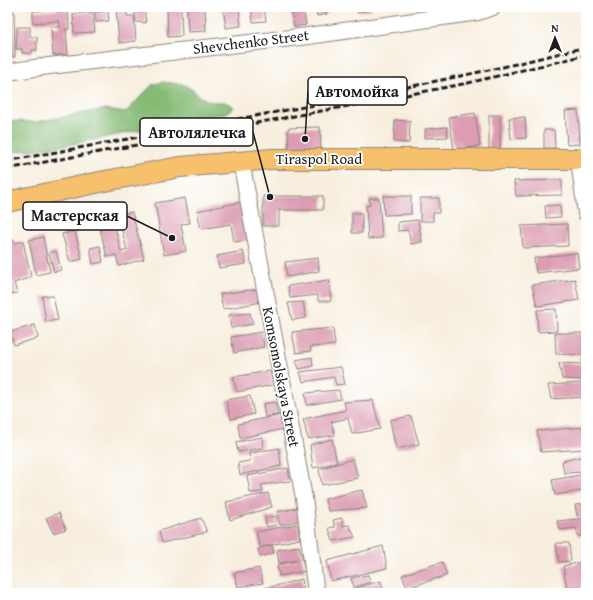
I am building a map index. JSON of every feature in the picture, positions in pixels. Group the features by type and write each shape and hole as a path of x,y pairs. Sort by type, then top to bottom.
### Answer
{"main road":[{"name":"Tiraspol Road","path":"7,202 100,182 180,168 273,158 582,159"}],"street":[{"name":"Shevchenko Street","path":"7,72 308,36 478,12 494,7"},
{"path":"582,159 586,213"},
{"name":"Komsomolskaya Street","path":"241,162 306,510 316,593"}],"green space":[{"path":"162,82 182,84 211,102 225,102 234,107 225,113 67,145 7,153 7,121 36,122 105,109 126,112 152,85"}],"building":[{"path":"57,7 68,7 69,29 66,29 68,55 53,55 51,27 60,27 59,21 33,23 33,11 57,10"},
{"path":"116,7 127,7 127,16 134,16 136,41 119,43"},
{"path":"134,7 144,7 146,23 136,22"},
{"path":"167,7 181,7 182,36 168,37"},
{"path":"187,7 205,7 206,31 188,32"},
{"path":"223,7 239,7 241,26 226,28"},
{"path":"251,7 264,7 266,21 253,22"},
{"path":"266,7 282,7 283,9 266,11"},
{"path":"290,7 303,7 306,25 294,27"},
{"path":"315,7 326,7 327,14 317,16"},
{"path":"356,7 370,7 371,10 357,12"},
{"path":"7,11 14,11 15,57 7,57"},
{"path":"108,11 109,21 96,22 95,12"},
{"path":"93,12 95,32 74,33 73,14"},
{"path":"17,27 30,27 30,37 37,37 37,50 32,50 32,53 22,53 22,49 16,49"},
{"path":"578,110 580,144 567,145 565,111"},
{"path":"475,113 480,146 454,150 449,117"},
{"path":"489,115 500,115 500,149 489,149"},
{"path":"525,117 526,138 511,139 509,118"},
{"path":"395,120 410,121 409,143 394,142"},
{"path":"320,127 321,150 289,151 288,128"},
{"path":"447,127 448,137 425,138 425,129"},
{"path":"544,130 554,130 555,148 544,148"},
{"path":"562,180 562,195 516,196 514,181"},
{"path":"263,196 323,196 323,210 279,210 279,226 263,226"},
{"path":"383,196 411,196 411,214 384,215"},
{"path":"185,198 190,223 181,224 186,251 164,255 155,203"},
{"path":"369,198 379,198 382,238 368,239 366,206 370,205"},
{"path":"420,198 439,198 439,213 433,213 433,221 420,221"},
{"path":"242,202 249,240 234,242 231,224 201,229 197,211"},
{"path":"560,205 561,217 546,218 545,206"},
{"path":"132,212 144,259 119,266 116,255 107,257 100,229 115,226 121,252 127,250 118,215"},
{"path":"352,213 362,213 362,233 352,233"},
{"path":"418,220 422,242 411,244 408,230 398,231 398,222"},
{"path":"567,224 568,246 523,248 521,226"},
{"path":"75,231 82,259 70,262 62,234"},
{"path":"43,237 50,272 36,275 29,240"},
{"path":"14,240 14,243 23,241 31,277 14,283 17,293 7,295 7,242"},
{"path":"100,246 103,262 93,264 90,248"},
{"path":"56,251 61,270 54,272 49,253"},
{"path":"243,251 246,264 219,268 217,256"},
{"path":"577,253 579,268 536,273 534,258"},
{"path":"318,258 319,271 287,277 285,262"},
{"path":"575,279 579,300 537,306 532,285"},
{"path":"329,280 331,301 318,301 318,295 290,298 288,286"},
{"path":"259,289 262,302 223,309 220,294"},
{"path":"42,296 53,296 58,320 46,322"},
{"path":"303,302 306,318 292,320 288,303"},
{"path":"556,309 557,331 538,332 537,310"},
{"path":"250,313 253,324 231,328 229,315"},
{"path":"35,325 38,338 14,345 10,332"},
{"path":"333,328 335,345 310,347 311,351 296,353 292,332"},
{"path":"262,332 264,347 234,353 231,337"},
{"path":"555,333 583,333 584,355 556,354"},
{"path":"312,357 313,366 299,369 296,360"},
{"path":"582,359 586,359 586,380 562,379 559,363 582,364"},
{"path":"341,367 345,384 336,385 334,377 303,382 300,372"},
{"path":"270,371 273,385 237,392 233,377"},
{"path":"583,383 585,397 551,399 548,385"},
{"path":"339,390 341,399 307,405 305,393"},
{"path":"250,396 254,414 231,419 226,400"},
{"path":"373,400 380,429 352,434 348,418 331,422 335,435 308,439 303,419 346,410 344,402"},
{"path":"275,402 278,415 265,417 263,404"},
{"path":"280,415 284,429 240,438 238,424"},
{"path":"411,416 419,444 396,449 390,420"},
{"path":"586,427 586,449 541,452 537,431"},
{"path":"262,437 263,448 238,452 236,442"},
{"path":"332,439 337,463 313,468 310,445"},
{"path":"279,448 281,466 240,475 238,463 250,461 249,453"},
{"path":"586,456 586,472 564,473 562,461"},
{"path":"353,459 358,478 322,485 319,469"},
{"path":"288,468 290,481 261,485 263,492 250,493 247,476"},
{"path":"586,474 586,490 555,495 552,480"},
{"path":"362,490 367,508 328,511 325,499"},
{"path":"268,493 272,507 230,520 226,502"},
{"path":"586,504 586,515 577,516 575,505"},
{"path":"301,507 304,520 280,525 277,512"},
{"path":"59,513 66,529 53,533 46,518"},
{"path":"276,516 277,525 267,527 265,518"},
{"path":"201,518 207,532 162,543 159,531"},
{"path":"342,518 343,526 349,525 355,537 333,541 329,528 335,527 333,520"},
{"path":"586,518 586,535 578,536 576,528 560,530 557,521"},
{"path":"297,524 300,539 260,547 256,532"},
{"path":"556,543 569,543 571,561 559,562"},
{"path":"272,545 274,553 260,557 258,549"},
{"path":"299,546 305,571 279,576 277,565 298,560 279,563 277,550"},
{"path":"383,546 387,568 331,581 327,561"},
{"path":"586,561 586,592 568,593 563,566"},
{"path":"442,562 447,575 407,588 402,575"},
{"path":"259,568 263,583 238,587 234,573"},
{"path":"368,575 371,582 354,587 351,578"},
{"path":"302,579 304,592 252,593 252,592"},
{"path":"381,581 384,593 339,593"}],"railway":[{"path":"7,161 370,95 503,67 586,47"},
{"path":"7,169 468,83 586,55"}],"place":[{"name":"Автомойка","path":"305,139"},
{"name":"Автолялечка","path":"270,197"},
{"name":"Мастерская","path":"172,238"}]}
